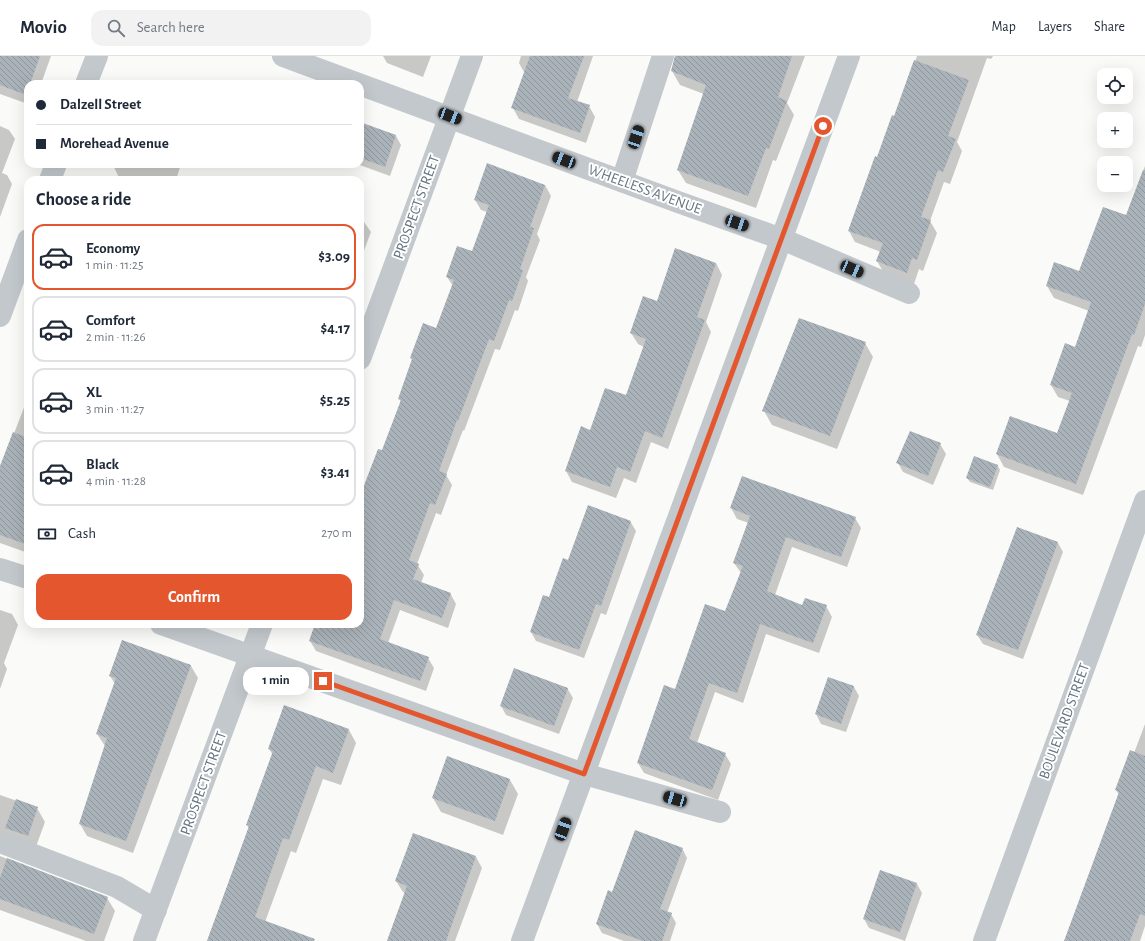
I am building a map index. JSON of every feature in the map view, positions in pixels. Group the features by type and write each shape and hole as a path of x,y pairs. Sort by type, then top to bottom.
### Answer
{"street":[{"path":"87,80 96,56"},
{"name":"WHEELESS AVENUE","path":"283,56 350,80"},
{"name":"PROSPECT STREET","path":"364,348 472,56"},
{"path":"622,181 663,56"},
{"path":"522,941 849,56"},
{"name":"WHEELESS AVENUE","path":"364,85 782,239 909,293"},
{"path":"0,316 24,251"},
{"name":"BOULEVARD STREET","path":"984,941 1145,502"},
{"path":"0,569 24,577"},
{"path":"172,628 584,774 720,812"},
{"name":"PROSPECT STREET","path":"144,941 260,628"},
{"path":"0,842 117,886 156,910"}],"building":[{"path":"0,56 40,56 31,80 24,80 24,94 0,85"},
{"path":"530,56 584,56 568,98 590,105 580,133 511,108"},
{"path":"675,56 792,56 778,97 787,101 769,149 766,148 748,196 677,170 706,85 671,71"},
{"path":"914,60 969,80 948,136 956,139 943,172 938,170 921,217 931,220 917,260 912,258 907,273 876,261 883,243 848,231 875,156 877,157 892,115 894,116"},
{"path":"364,123 396,135 385,167 364,159"},
{"path":"487,163 545,185 530,227 534,228 520,269 523,270 512,301 509,300 494,341 489,339 458,421 457,420 439,471 447,474 435,505 430,503 409,560 419,564 413,579 451,593 442,618 394,600 380,639 429,657 420,681 309,641 314,628 364,628 364,486 378,449 382,450 401,400 398,399 412,359 410,358 423,323 436,328 454,280 446,277 457,246 472,251 489,205 474,200"},
{"path":"1143,170 1145,170 1145,304 1134,335 1132,334 1076,484 996,454 1010,416 1057,433 1072,393 1050,385 1065,343 1075,347 1091,302 1046,286 1054,262 1079,271 1103,207 1126,215"},
{"path":"675,248 716,263 697,317 705,320 662,438 645,431 630,472 617,467 610,487 565,471 581,426 590,430 605,388 626,395 646,339 630,333 643,296 657,301"},
{"path":"799,318 866,342 830,436 762,411"},
{"path":"910,431 941,443 928,476 896,463"},
{"path":"13,432 24,436 24,544 0,535 0,466"},
{"path":"974,456 998,465 990,487 966,478"},
{"path":"742,476 856,517 841,557 786,537 767,591 802,605 805,598 827,605 813,643 760,624 737,693 709,683 689,739 726,753 712,790 637,763 664,685 675,689 705,604 725,611 743,566 733,563 750,516 730,508"},
{"path":"588,505 631,521 601,606 596,604 579,650 530,632 543,595 549,597 563,558 568,560"},
{"path":"1017,527 1058,542 1018,650 976,635"},
{"path":"122,640 191,665 126,841 79,824 107,738 96,734 116,678 109,676"},
{"path":"514,668 568,688 554,726 500,706"},
{"path":"828,677 854,686 841,724 815,714"},
{"path":"284,705 349,729 333,773 316,766 289,840 283,838 255,917 315,939 314,941 207,941 249,826 246,825 273,751 268,749"},
{"path":"1130,750 1145,756 1145,916 1140,914 1130,941 1064,941 1119,792 1115,790"},
{"path":"447,756 510,779 495,821 432,798"},
{"path":"16,799 38,807 28,836 5,828"},
{"path":"635,830 683,848 660,909 672,913 662,941 643,941 596,924 608,890 612,892"},
{"path":"413,833 476,856 446,941 387,941 407,886 395,881"},
{"path":"7,858 108,897 94,934 0,899 0,878"},
{"path":"880,870 917,883 900,932 863,919"}],"route":[{"path":"323,681 584,774 823,126"}]}
